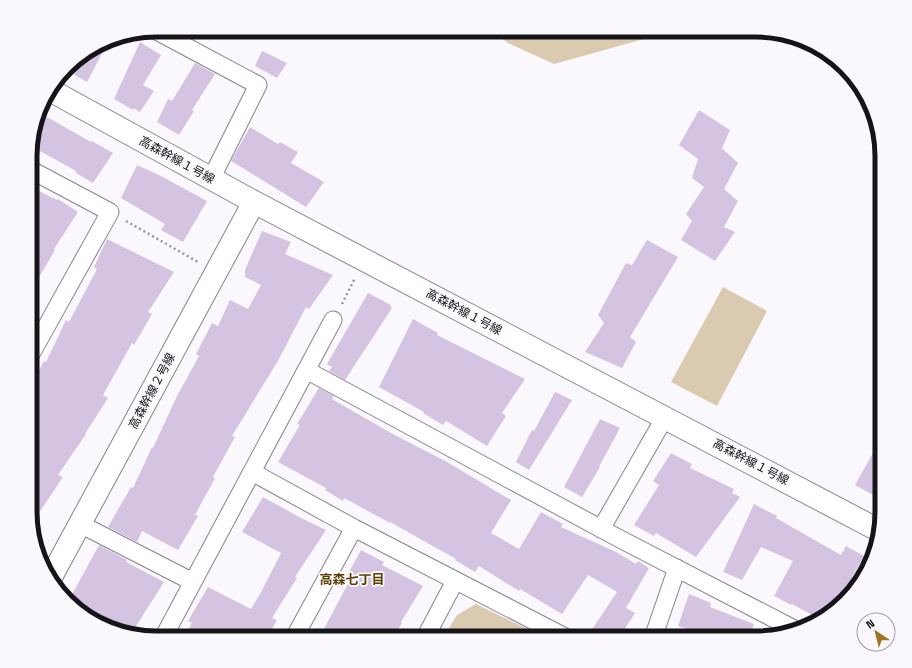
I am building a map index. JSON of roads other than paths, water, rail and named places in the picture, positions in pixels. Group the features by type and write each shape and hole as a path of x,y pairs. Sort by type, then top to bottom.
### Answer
{"street":[{"path":"173,37 258,85 211,179"},
{"name":"高森幹線１号線","path":"55,93 254,202 874,527"},
{"path":"37,173 110,212 37,343"},
{"name":"高森幹線２号線","path":"54,572 254,202"},
{"path":"168,631 333,320"},
{"path":"306,370 601,529 677,568 785,627"},
{"path":"601,529 665,417"},
{"path":"252,472 354,528 553,631"},
{"path":"80,524 193,582"},
{"path":"298,631 354,528"},
{"path":"655,631 677,568"},
{"path":"429,631 455,581"}],"district":[{"name":"高森七丁目","path":"352,579"}]}
